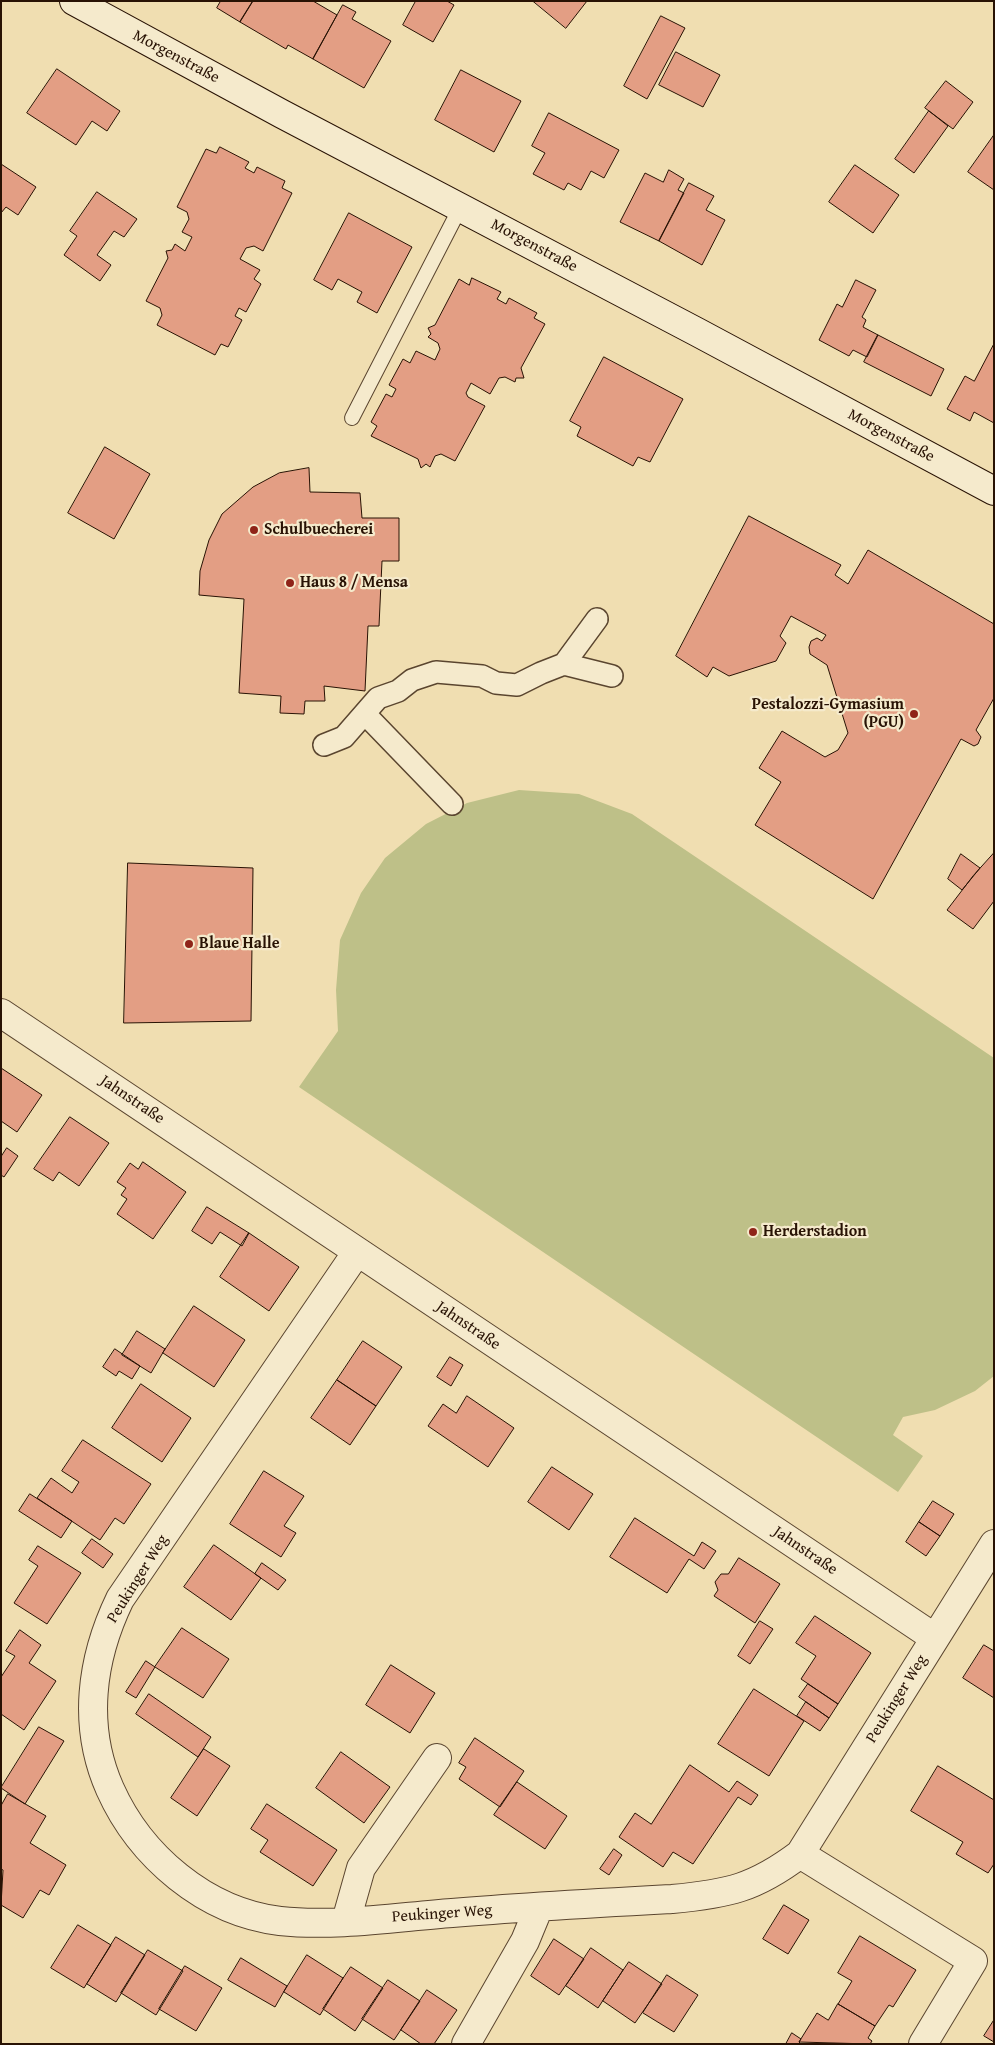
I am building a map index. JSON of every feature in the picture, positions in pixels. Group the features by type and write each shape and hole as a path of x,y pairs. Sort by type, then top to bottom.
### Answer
{"street":[{"name":"Morgenstraße","path":"74,1 994,491"},
{"path":"324,745 344,738 378,698 398,691 412,680 436,672 482,676 496,683 517,685 564,664 597,619"},
{"path":"564,664 612,676"},
{"path":"365,714 452,804"},
{"name":"Jahnstraße","path":"1,1013 935,1638"},
{"name":"Peukinger Weg","path":"357,1252 120,1600 107,1626 100,1652 93,1703 98,1753 104,1775 114,1799 143,1844 164,1866 187,1884 208,1896 259,1918 304,1922 346,1921 713,1895 746,1887 778,1871 800,1854 994,1544"},
{"path":"346,1921 361,1868 437,1758"},
{"path":"800,1854 973,1961 923,2044"},
{"path":"466,2044 525,1941 539,1907"}],"lane":[{"path":"352,418 460,208"}],"green space":[{"name":"Herderstadion","path":"519,790 579,794 632,814 994,1058 994,1376 975,1391 935,1410 903,1417 893,1435 923,1456 898,1492 299,1087 338,1031 336,990 340,940 361,893 385,858 426,824 467,803"}],"building":[{"path":"221,1 253,1 240,22 217,8"},
{"path":"253,1 313,1 337,15 313,59 288,45 286,49 240,22"},
{"path":"416,1 447,1 454,5 433,42 403,25"},
{"path":"533,1 587,1 566,28"},
{"path":"343,5 356,12 352,19 391,41 364,88 313,59"},
{"path":"661,16 685,28 647,99 624,86"},
{"path":"676,52 720,75 703,107 659,85"},
{"path":"57,69 120,111 107,131 92,121 76,145 27,113"},
{"path":"461,70 521,101 494,152 435,120"},
{"path":"946,81 973,102 953,129 925,108"},
{"path":"929,111 948,126 914,173 895,159"},
{"path":"549,113 619,150 604,178 591,171 581,190 568,183 564,190 533,174 545,153 532,146"},
{"path":"994,135 994,190 968,172"},
{"path":"220,147 249,162 245,168 254,173 257,167 285,181 282,188 292,193 263,251 254,246 246,248 240,259 260,270 254,279 261,284 246,312 239,308 235,316 242,320 228,347 221,344 215,355 157,325 162,315 160,308 146,301 168,258 166,251 172,250 175,244 185,251 192,237 182,232 189,219 187,212 177,207 206,149 216,153"},
{"path":"1,164 36,187 18,215 6,207 1,213"},
{"path":"855,165 899,195 873,233 829,202"},
{"path":"669,170 684,179 678,190 684,193 659,241 620,222 645,173 663,182"},
{"path":"689,183 714,196 706,210 725,220 702,265 659,241"},
{"path":"97,192 137,219 124,237 114,231 97,255 111,265 100,281 64,255 77,236 70,231"},
{"path":"349,213 412,247 377,313 357,302 362,292 338,279 332,290 314,280"},
{"path":"472,278 501,292 497,299 506,304 509,298 537,313 534,318 545,324 521,368 524,378 516,378 515,382 505,377 499,378 490,394 471,383 466,393 468,397 485,406 455,461 441,454 435,456 430,467 426,464 421,468 418,459 371,436 377,426 371,422 386,394 392,397 396,389 389,385 403,359 410,363 416,351 435,360 440,349 438,343 428,337 431,334 428,328 435,325 459,279 469,285"},
{"path":"856,280 876,290 862,317 866,320 863,327 878,335 867,357 853,350 849,356 819,340 837,304 842,307"},
{"path":"878,335 944,369 931,396 864,362"},
{"path":"994,344 994,423 974,412 970,421 947,409 965,376 974,381"},
{"path":"604,357 683,399 650,462 638,457 633,466 577,436 581,427 570,421"},
{"path":"105,447 150,474 114,539 68,513"},
{"name":"Haus 8 / Mensa","path":"309,468 310,492 360,493 362,518 399,518 399,561 382,561 379,626 368,626 365,691 324,686 325,701 305,701 304,714 280,713 281,696 239,693 244,599 199,595 200,571 209,540 222,514 253,487 279,473"},
{"name":"Pestalozzi-Gymasium (PGU)","path":"749,516 841,565 835,575 848,584 868,550 994,624 994,698 976,730 981,737 978,744 974,746 961,739 873,899 755,825 781,782 759,768 782,731 825,757 838,750 848,733 827,665 810,654 809,647 811,641 817,638 822,641 826,635 791,616 780,636 786,643 776,661 729,676 713,667 707,677 676,656"},
{"path":"994,853 994,901 973,929 947,910 973,876"},
{"path":"961,854 980,868 962,890 948,879"},
{"name":"Blaue Halle","path":"128,863 253,868 251,1021 124,1023"},
{"path":"1,1068 42,1095 17,1132 1,1121"},
{"path":"70,1117 109,1143 79,1186 59,1172 53,1181 34,1169"},
{"path":"7,1148 18,1156 4,1177 1,1175 1,1157"},
{"path":"143,1162 186,1192 153,1239 117,1214 127,1199 121,1195 126,1188 117,1182 130,1163 138,1169"},
{"path":"207,1207 249,1233 242,1246 220,1232 212,1244 192,1231"},
{"path":"249,1233 299,1267 269,1311 220,1277"},
{"path":"194,1306 245,1340 214,1387 163,1353"},
{"path":"137,1331 165,1349 151,1373 122,1355"},
{"path":"363,1341 402,1367 376,1406 337,1380"},
{"path":"115,1349 140,1366 132,1379 119,1371 116,1376 103,1367"},
{"path":"450,1357 463,1365 451,1386 437,1377"},
{"path":"337,1380 376,1406 350,1445 311,1418"},
{"path":"141,1384 191,1418 162,1462 112,1428"},
{"path":"467,1396 514,1428 488,1467 428,1426 443,1404 456,1413"},
{"path":"83,1440 151,1484 124,1524 115,1518 100,1540 37,1498 51,1478 72,1493 79,1482 62,1471"},
{"path":"552,1467 593,1494 569,1530 528,1502"},
{"path":"264,1471 304,1496 284,1526 296,1533 281,1557 230,1524"},
{"path":"30,1494 72,1521 61,1538 19,1511"},
{"path":"933,1501 954,1514 940,1536 919,1522"},
{"path":"635,1518 694,1556 702,1542 716,1551 704,1569 689,1559 667,1593 610,1557"},
{"path":"919,1522 940,1536 926,1556 906,1542"},
{"path":"92,1539 113,1554 103,1568 82,1553"},
{"path":"214,1545 261,1578 231,1620 184,1587"},
{"path":"38,1546 81,1573 47,1624 14,1603 38,1566 29,1560"},
{"path":"739,1558 780,1584 755,1623 714,1596 718,1590 715,1582 721,1574 728,1574"},
{"path":"262,1563 286,1580 278,1590 255,1574"},
{"path":"815,1616 871,1653 838,1704 801,1679 816,1656 796,1643"},
{"path":"760,1621 773,1629 750,1664 738,1656"},
{"path":"182,1628 229,1659 203,1698 155,1667"},
{"path":"20,1630 41,1645 29,1663 56,1681 24,1730 1,1714 1,1677 15,1656 6,1651"},
{"path":"984,1645 994,1651 994,1698 963,1678"},
{"path":"146,1661 155,1667 136,1698 126,1692"},
{"path":"391,1665 435,1693 410,1733 366,1705"},
{"path":"808,1684 838,1704 829,1718 799,1697"},
{"path":"754,1689 804,1721 769,1776 718,1744"},
{"path":"149,1694 211,1737 198,1757 136,1714"},
{"path":"806,1702 829,1718 820,1731 797,1716"},
{"path":"39,1727 64,1741 25,1804 1,1788"},
{"path":"475,1738 524,1771 500,1807 459,1779 466,1767 459,1763"},
{"path":"204,1749 230,1766 197,1816 171,1798"},
{"path":"341,1752 390,1787 364,1823 316,1788"},
{"path":"690,1765 729,1792 737,1781 758,1795 751,1805 738,1797 693,1864 673,1852 663,1867 619,1837 635,1813 651,1824"},
{"path":"938,1766 994,1800 994,1864 988,1873 956,1854 963,1842 911,1811"},
{"path":"517,1782 567,1816 545,1849 494,1815"},
{"path":"8,1794 46,1816 30,1843 66,1865 49,1895 40,1890 23,1918 1,1905 3,1870 1,1869 1,1806"},
{"path":"267,1804 337,1850 313,1886 260,1852 268,1840 251,1829"},
{"path":"614,1849 622,1855 609,1875 600,1869"},
{"path":"784,1905 809,1920 788,1954 763,1939"},
{"path":"78,1925 111,1945 84,1988 51,1968"},
{"path":"860,1936 916,1970 893,2007 889,2005 875,2026 838,2004 852,1981 838,1973"},
{"path":"116,1937 145,1955 116,2002 87,1984"},
{"path":"554,1939 584,1959 559,1995 531,1976"},
{"path":"591,1948 623,1970 598,2008 566,1986"},
{"path":"148,1950 183,1971 156,2015 121,1993"},
{"path":"307,1955 343,1978 320,2015 284,1992"},
{"path":"241,1958 287,1986 275,2007 228,1980"},
{"path":"629,1962 662,1984 635,2023 603,2001"},
{"path":"185,1966 222,1988 196,2031 159,2009"},
{"path":"351,1967 383,1988 355,2031 323,2009"},
{"path":"667,1975 698,1995 674,2032 643,2013"},
{"path":"388,1980 420,2001 394,2040 362,2019"},
{"path":"427,1990 457,2010 434,2044 421,2044 401,2030"},
{"path":"838,2004 875,2026 868,2038 872,2041 870,2044 799,2042 817,2013 828,2020"},
{"path":"994,2020 994,2042 984,2036"},
{"path":"792,2033 801,2039 799,2042 801,2044 786,2044"}],"place":[{"name":"Schulbuecherei","path":"254,530"},
{"name":"Haus 8 / Mensa","path":"290,583"},
{"name":"Pestalozzi-Gymasium (PGU)","path":"914,714"},
{"name":"Blaue Halle","path":"189,944"},
{"name":"Herderstadion","path":"753,1232"}]}
